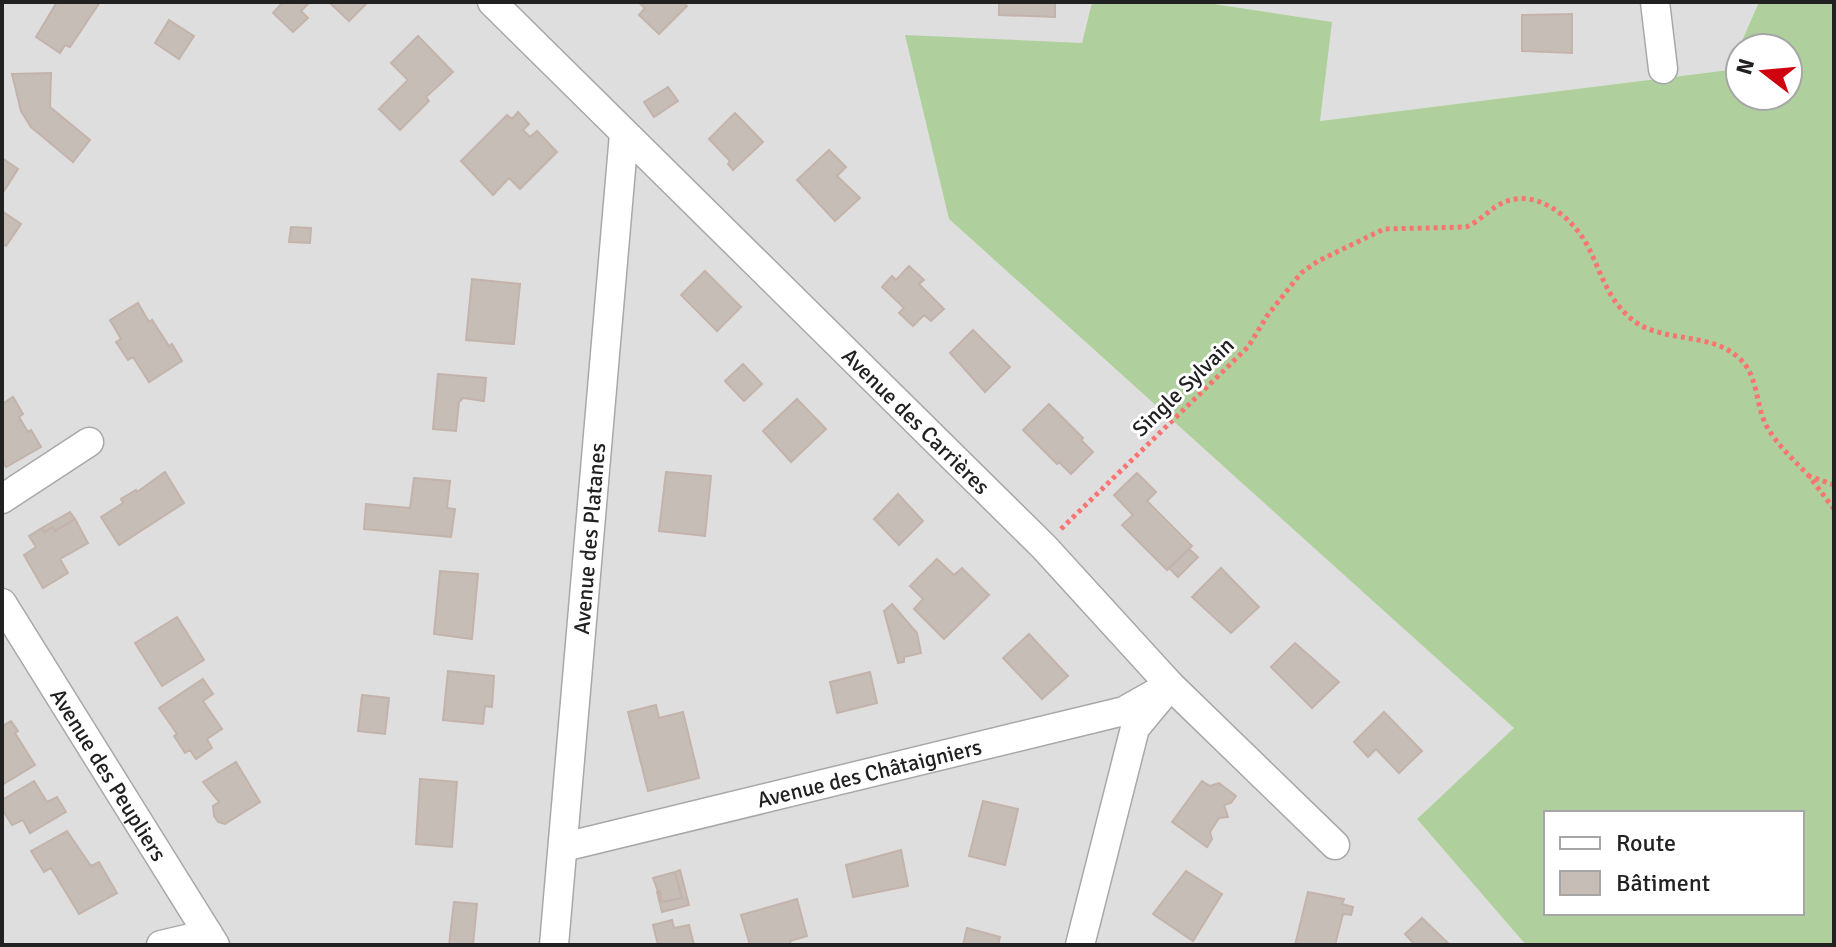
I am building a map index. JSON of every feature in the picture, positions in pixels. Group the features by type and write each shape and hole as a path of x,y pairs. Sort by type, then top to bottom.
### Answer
{"street":[{"name":"Avenue des Carrières","path":"492,2 1044,547 1170,685 1335,845"},
{"path":"1655,2 1663,69"},
{"name":"Avenue des Platanes","path":"554,945 624,134"},
{"path":"2,499 89,442"},
{"name":"Avenue des Peupliers","path":"2,603 212,939"},
{"path":"1080,945 1135,728 1170,685"},
{"name":"Avenue des Châtaigniers","path":"564,847 1124,711 1170,685"},
{"path":"161,945 212,939"}],"path":[{"name":"Single Sylvain","path":"1044,547 1248,347 1267,316 1301,273 1318,261 1384,229 1434,225 1452,229 1466,227 1504,201 1523,197 1552,207 1584,239 1607,291 1636,324 1648,330 1716,346 1741,359 1755,382 1765,424 1809,476"},
{"path":"1809,476 1834,485"},
{"path":"1809,476 1834,509"}],"shaded area":[{"path":"2,2 1092,2 1082,43 949,219 1515,728 1417,819 1526,945 2,945"},
{"path":"1201,2 1759,2 1746,32 1724,32 1724,71 1319,121 1331,22"}],"green space":[{"path":"1092,2 1201,2 1332,22 1320,121 1724,71 1724,112 1804,112 1804,32 1746,32 1759,2 1834,2 1834,945 1526,945 1417,819 1514,728 949,219 905,35 1082,43"}],"building":[{"path":"57,2 100,2 70,47 65,45 60,53 36,37"},
{"path":"283,2 310,2 301,11 308,18 293,32 273,13"},
{"path":"329,2 368,2 349,21"},
{"path":"638,2 682,2 687,6 659,34 639,15 645,8"},
{"path":"999,2 1055,2 1055,17 999,15"},
{"path":"1572,14 1572,53 1522,51 1522,15"},
{"path":"169,20 194,36 179,59 155,43"},
{"path":"418,36 453,72 426,97 429,101 400,130 379,109 408,80 391,63"},
{"path":"51,73 50,107 90,140 73,162 31,127 21,111 12,74"},
{"path":"668,87 678,101 654,117 644,102"},
{"path":"518,112 529,124 523,130 530,137 537,131 557,152 520,189 509,178 493,195 461,161 507,115 512,119"},
{"path":"735,113 763,142 733,170 728,164 730,161 709,139"},
{"path":"829,150 846,167 837,176 860,198 835,221 797,180"},
{"path":"2,158 18,169 2,194"},
{"path":"2,211 21,224 6,246 2,244"},
{"path":"291,227 311,228 310,243 289,242"},
{"path":"909,266 924,280 919,284 944,309 931,321 924,315 913,326 899,313 904,308 882,287 892,276 896,280"},
{"path":"705,271 741,307 717,331 681,295"},
{"path":"472,279 520,284 514,344 466,340"},
{"path":"138,303 149,322 152,320 182,361 149,382 133,357 128,360 116,342 121,339 110,320"},
{"path":"973,330 1010,367 985,392 950,353"},
{"path":"743,364 762,384 744,401 725,381"},
{"path":"438,374 486,378 484,401 463,398 459,402 456,431 433,429"},
{"path":"13,397 23,414 19,417 41,447 6,467 2,459 2,404"},
{"path":"797,399 826,429 791,462 763,431"},
{"path":"1049,404 1093,452 1071,474 1023,430"},
{"path":"165,472 184,503 119,545 101,517 123,503 121,499 137,492"},
{"path":"666,472 711,476 705,536 659,531"},
{"path":"1137,473 1156,492 1147,501 1192,546 1167,570 1122,525 1133,515 1114,495"},
{"path":"414,478 450,481 447,508 455,509 451,537 364,529 366,504 410,508"},
{"path":"898,494 923,521 899,545 874,519"},
{"path":"70,512 75,519 55,531 53,527 44,532 42,528"},
{"path":"75,519 88,543 60,559 68,573 43,588 24,555 36,547 29,536 42,528 44,532 53,527 55,531"},
{"path":"1189,549 1198,557 1178,577 1169,568"},
{"path":"937,559 954,575 962,568 989,595 944,639 914,609 923,599 910,586"},
{"path":"1221,568 1259,607 1231,633 1192,597"},
{"path":"440,571 478,574 472,639 434,634"},
{"path":"892,604 917,633 921,653 904,657 904,662 898,663 884,611"},
{"path":"177,617 204,660 162,686 135,643"},
{"path":"1029,634 1068,676 1042,699 1003,658"},
{"path":"1295,643 1339,682 1312,708 1271,667"},
{"path":"448,671 494,676 492,707 485,706 483,724 443,720"},
{"path":"870,672 877,703 837,713 830,682"},
{"path":"203,679 213,694 203,701 222,729 207,739 212,748 196,759 190,750 185,753 174,736 177,734 159,708"},
{"path":"362,695 389,698 385,734 358,731"},
{"path":"656,705 659,718 683,712 699,778 648,791 628,712"},
{"path":"1384,712 1422,751 1399,773 1376,749 1368,757 1354,742"},
{"path":"11,721 35,765 2,785 2,726"},
{"path":"236,762 260,802 225,824 218,822 214,816 213,806 219,802 203,782"},
{"path":"420,779 457,782 452,847 416,844"},
{"path":"34,781 47,802 57,797 66,812 30,833 23,820 12,825 2,809 2,800"},
{"path":"1202,781 1210,786 1219,783 1236,796 1231,803 1224,805 1228,817 1219,818 1210,832 1212,839 1207,847 1172,822"},
{"path":"983,801 1018,809 1005,865 969,856"},
{"path":"67,831 91,866 99,862 117,893 79,914 51,868 44,872 31,851"},
{"path":"901,850 908,886 853,897 846,865"},
{"path":"680,870 689,905 662,912 657,892 660,891 662,902 682,898 675,872"},
{"path":"1186,871 1222,894 1193,941 1153,914"},
{"path":"675,872 682,898 662,902 653,878"},
{"path":"1308,892 1344,899 1342,904 1353,907 1351,915 1343,914 1335,945 1295,945"},
{"path":"797,899 807,936 790,941 791,945 750,945 741,915"},
{"path":"454,902 477,904 473,945 449,945"},
{"path":"1422,918 1450,945 1415,945 1405,934"},
{"path":"672,920 674,928 689,925 694,945 658,945 653,925"},
{"path":"967,928 1000,937 998,945 963,945"}]}
